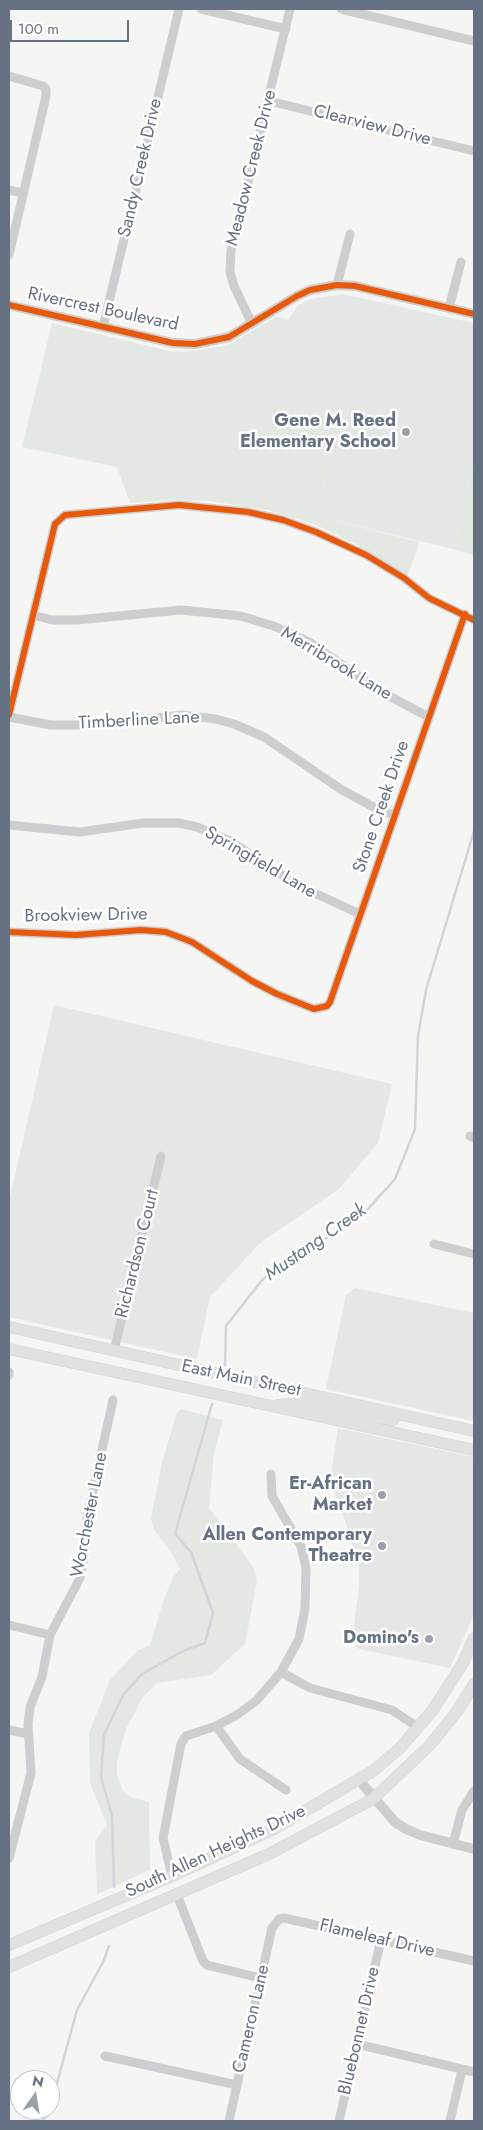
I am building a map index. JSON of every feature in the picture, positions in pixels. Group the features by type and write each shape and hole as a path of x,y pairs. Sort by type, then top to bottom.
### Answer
{"main road":[{"name":"East Main Street","path":"9,1327 474,1431"},
{"name":"East Main Street","path":"9,1349 474,1450"},
{"path":"271,1407 303,1403 355,1414 362,1414 368,1407"},
{"path":"362,1426 374,1417 425,1427 446,1424"},
{"name":"South Allen Heights Drive","path":"9,1944 172,1876 274,1829 359,1780 389,1758 419,1728 446,1691 474,1638"},
{"name":"South Allen Heights Drive","path":"9,1967 269,1854 373,1799 430,1745 458,1710 474,1684"},
{"path":"172,1876 177,1895"}],"street":[{"name":"Sandy Creek Drive","path":"104,327 179,9"},
{"path":"200,9 286,28"},
{"name":"Meadow Creek Drive","path":"252,324 234,286 230,272 231,251 290,9"},
{"path":"341,9 474,41"},
{"path":"9,76 37,83 46,89 45,104 9,255"},
{"name":"Clearview Drive","path":"269,101 474,151"},
{"path":"9,190 23,193"},
{"path":"337,285 350,234"},
{"path":"449,308 461,262"},
{"name":"Rivercrest Boulevard","path":"9,305 173,343 195,344 229,336 310,290 337,285 355,286 474,314"},
{"path":"9,716 55,524 61,517 130,508 179,505 248,512 282,520 316,532 366,555 404,578 429,598 474,620"},
{"name":"Merribrook Lane","path":"33,615 52,620 77,620 181,610 241,616 276,627 308,642 385,694 429,717"},
{"name":"Stone Creek Drive","path":"323,1008 330,1002 465,614"},
{"name":"Timberline Lane","path":"9,716 51,725 95,725 182,716 216,719 234,724 264,737 342,790 379,810 394,814"},
{"name":"Springfield Lane","path":"9,825 80,832 143,823 179,823 197,827 230,841 299,886 360,914"},
{"name":"Brookview Drive","path":"9,932 76,935 141,930 166,932 192,942 252,981 277,994 314,1009 323,1008"},
{"name":"Richardson Court","path":"114,1351 161,1156"},
{"path":"434,1244 474,1254"},
{"name":"Worchester Lane","path":"9,1858 31,1773 28,1734 30,1707 42,1677 50,1635 80,1578 86,1518 113,1400"},
{"path":"172,1876 163,1838 181,1744 186,1736 192,1732 216,1726 237,1715 257,1700 282,1672 299,1639 305,1609 306,1568 301,1546 272,1496 271,1474"},
{"path":"9,1625 50,1635"},
{"path":"282,1672 310,1688 376,1703 392,1710 419,1728"},
{"path":"216,1726 240,1759 273,1779 286,1790"},
{"path":"9,1730 28,1734"},
{"path":"359,1780 373,1799 395,1822 406,1829 474,1849"},
{"path":"453,1844 462,1810 474,1791"},
{"path":"177,1895 203,1961 207,1965 261,1978"},
{"name":"Flameleaf Drive","path":"279,1919 284,1918 474,1961"},
{"name":"Cameron Lane","path":"229,2121 272,1928 279,1919"},
{"name":"Bluebonnet Drive","path":"339,2121 381,1940"},
{"path":"357,2044 474,2072"},
{"path":"105,2056 237,2085"},
{"path":"450,2121 462,2070"}],"shaded area":[{"name":"Gene M. Reed Elementary School","path":"343,294 474,323 474,459 453,549 316,516 343,405 333,400 323,390 289,319 298,305 311,299"},
{"path":"276,317 289,319 323,390 333,400 343,405 316,516 420,542 407,576 358,545 314,524 268,510 210,501 170,500 130,503 117,467 22,447 52,323 169,351 184,352 226,346"},
{"path":"474,459 474,555 453,549"},
{"path":"54,1005 392,1084 378,1143 339,1189 260,1243 210,1297 197,1359 9,1317 9,1201"},
{"path":"355,1288 474,1313 474,1421 326,1389 346,1295"},
{"path":"181,1409 223,1420 214,1453 209,1508 254,1568 257,1581 245,1644 211,1675 157,1683 143,1697 126,1729 117,1761 117,1775 123,1791 133,1798 149,1802 150,1870 97,1894 95,1842 107,1825 90,1783 89,1733 110,1680 137,1651 150,1645 163,1602 173,1577 180,1569 171,1552 154,1530 151,1518 162,1463 176,1415"},
{"path":"338,1428 474,1457 474,1614 450,1668 359,1649 352,1641 359,1586 359,1567 348,1529 334,1493 332,1467"}],"waterway":[{"name":"Mustang Creek","path":"225,1365 226,1326 262,1280 281,1264 337,1232 368,1209 395,1179 415,1129 418,1036 426,990 474,831"},
{"name":"Mustang Creek","path":"114,1887 112,1815 101,1777 104,1735 123,1695 142,1674 183,1651 205,1643 213,1613 191,1552 175,1534 212,1404"},
{"name":"Mustang Creek","path":"60,2072 77,2010 103,1962 109,1946"}],"cycle path":[{"path":"9,305 173,343 195,344 229,337 297,296 310,290 337,285 355,286 474,314"},
{"path":"9,715 55,524 65,515 179,505 248,512 283,520 316,532 366,555 404,578 429,598 474,620"},
{"path":"9,932 76,935 141,930 166,932 192,942 252,981 277,994 314,1009 327,1006 330,1002 465,614"}],"place":[{"name":"Gene M. Reed Elementary School","path":"406,432"},
{"name":"Er-African Market","path":"382,1495"},
{"name":"Allen Contemporary Theatre","path":"382,1546"},
{"name":"Domino's","path":"429,1639"}]}
